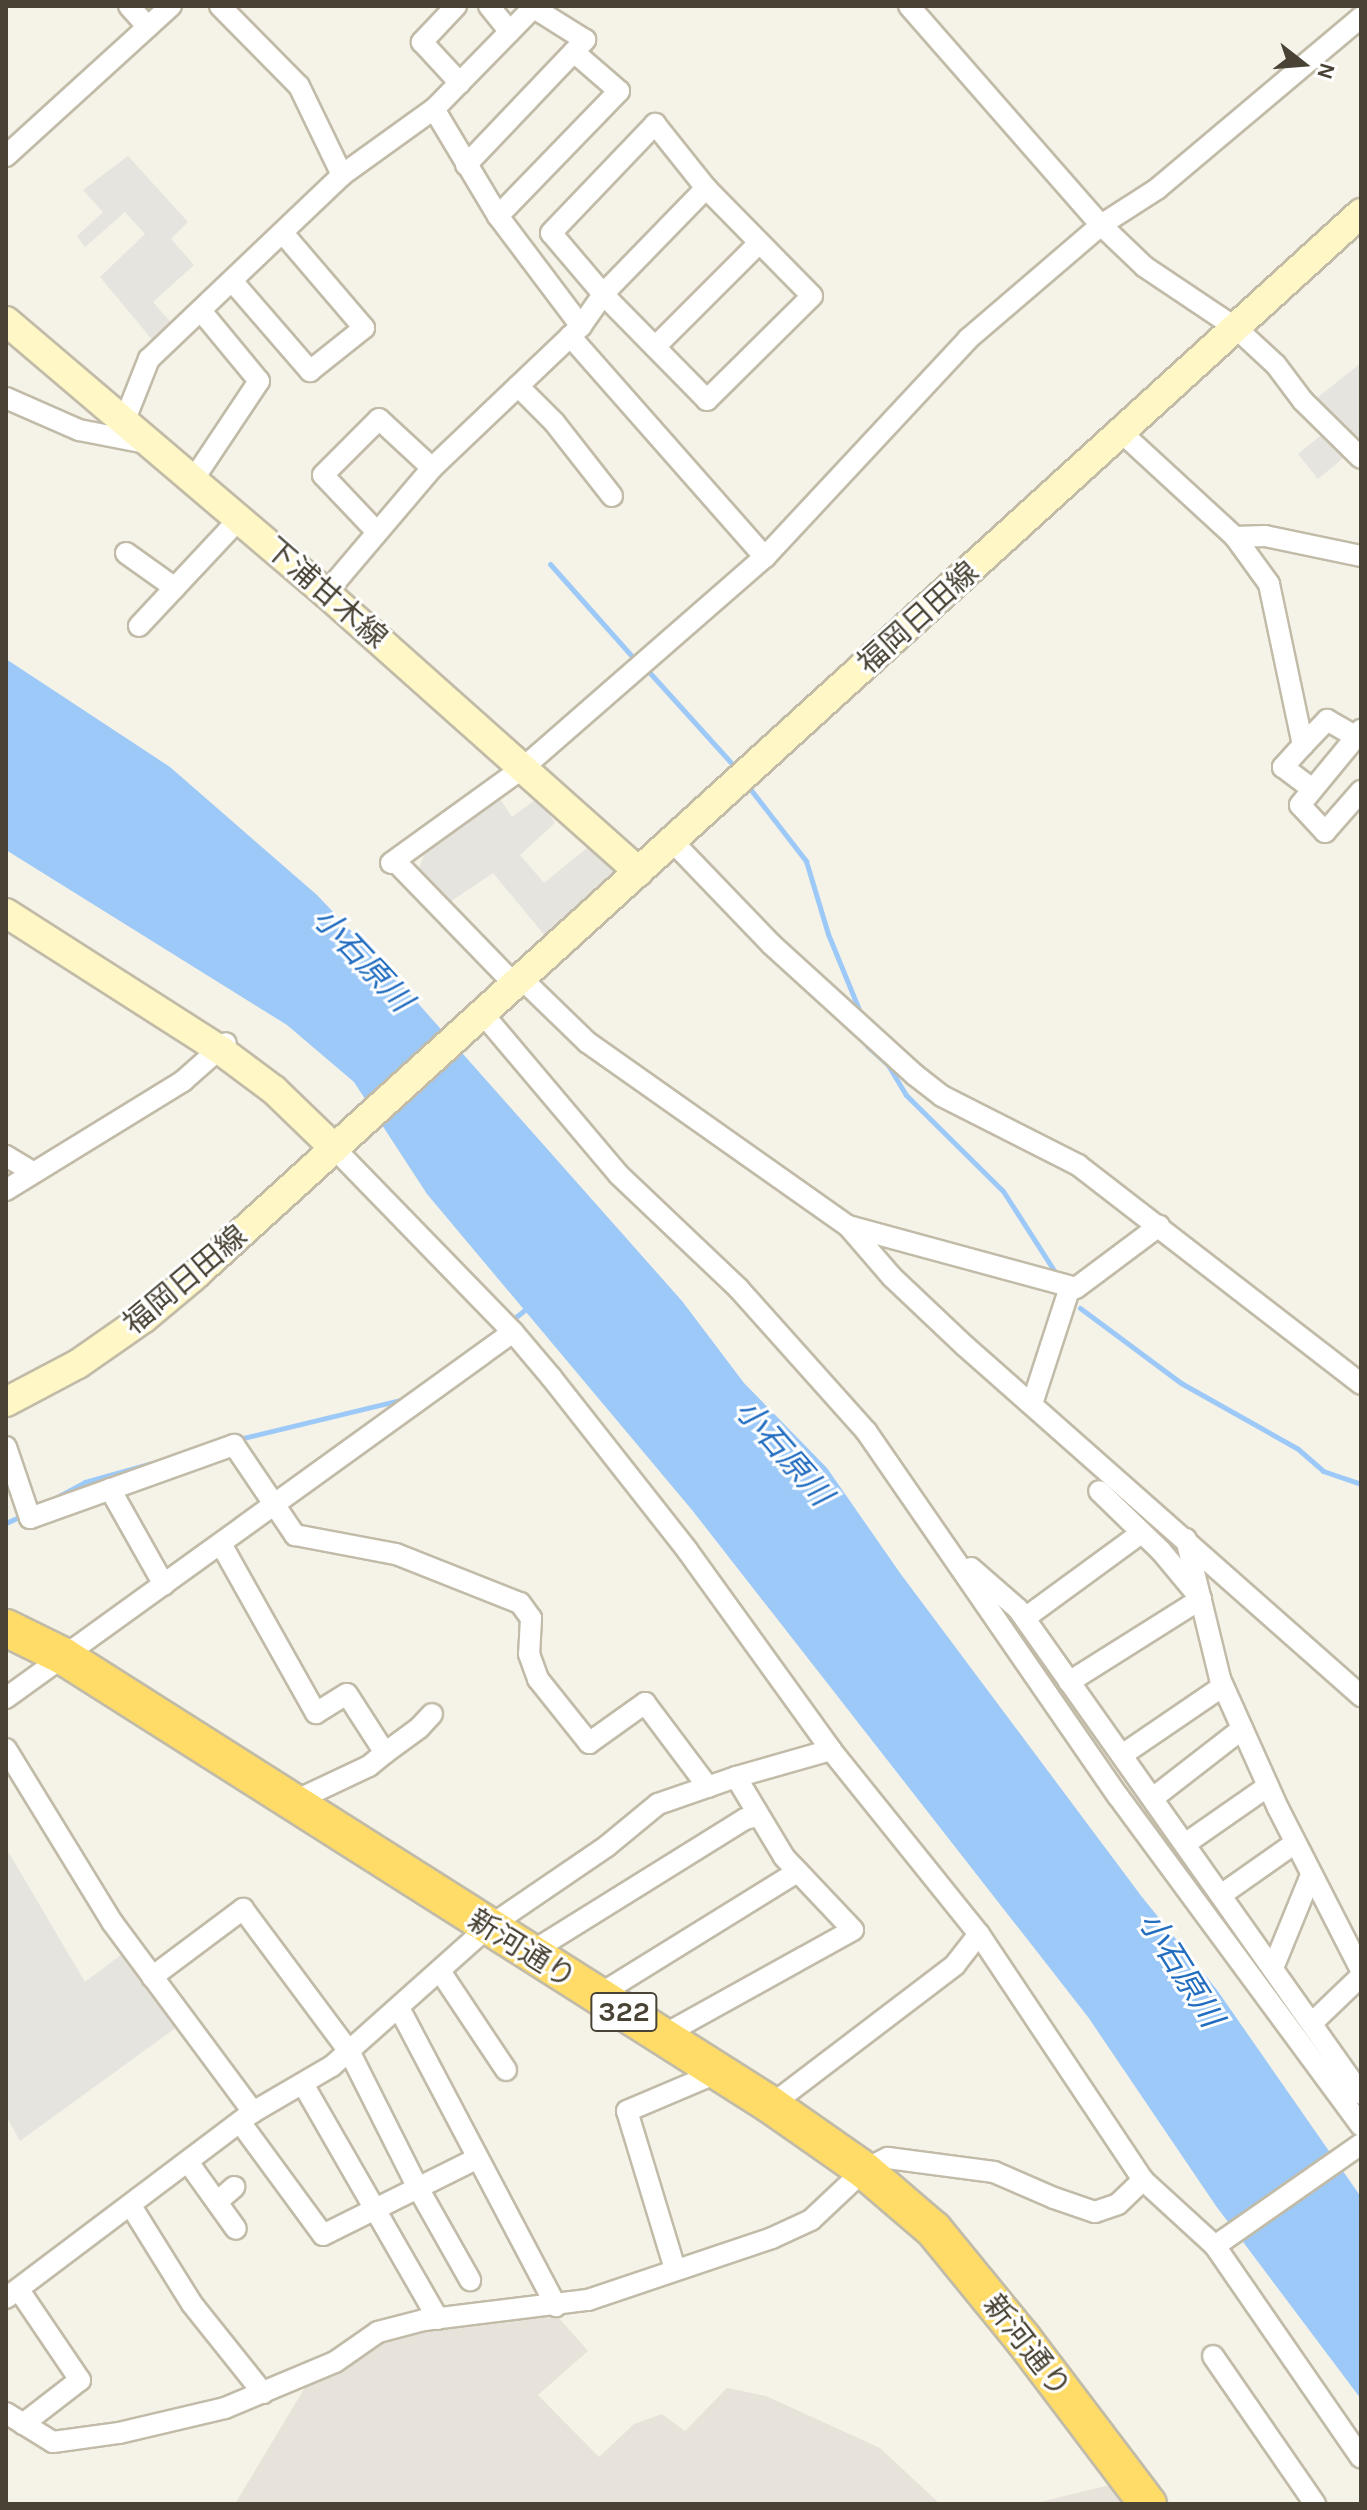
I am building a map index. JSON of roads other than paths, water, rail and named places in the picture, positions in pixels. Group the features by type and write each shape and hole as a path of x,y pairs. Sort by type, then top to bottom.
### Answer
{"highway":[{"name":"新河通り","path":"6,1628 63,1656 487,1928 771,2105 864,2170 934,2230 1023,2339 1148,2504"}],"main road":[{"name":"福岡日田線","path":"6,1402 78,1364 144,1318 479,1018 1361,213"},
{"name":"下浦甘木線","path":"6,321 326,593 639,872"},
{"path":"6,913 222,1046 341,1142"}],"street":[{"path":"129,6 148,27"},
{"path":"6,156 171,6"},
{"path":"220,6 299,86 342,175"},
{"path":"456,6 422,42 460,83"},
{"path":"489,6 510,32"},
{"path":"909,6 1101,225 1145,267 1236,328 1276,365 1303,401 1361,458"},
{"path":"124,422 149,359 202,312 342,175 434,109 535,7 585,40 466,165"},
{"path":"1361,17 1157,189 1101,225 968,339 765,557 524,767 393,862 518,982 587,1042 675,1107 848,1226 892,1277 1361,1696"},
{"path":"498,216 619,91 574,52"},
{"path":"434,109 498,216 576,331 765,557"},
{"path":"655,124 706,188 812,296 707,400 603,294 551,233 655,124"},
{"path":"326,593 432,468 576,331 603,294 706,188"},
{"path":"233,282 310,371 364,328 283,233"},
{"path":"655,347 759,243"},
{"path":"193,480 259,381 202,312"},
{"path":"518,386 554,422 612,496"},
{"path":"6,398 79,430 150,444"},
{"path":"376,531 323,475 379,419 432,468"},
{"path":"1122,433 1235,537 1269,584 1303,745"},
{"path":"139,626 239,519"},
{"path":"1235,537 1265,536 1361,556"},
{"path":"126,553 175,588"},
{"path":"1311,788 1283,767 1327,720 1358,734 1300,805 1325,832 1361,791"},
{"path":"672,841 796,967 933,1089 1078,1165 1361,1384"},
{"path":"479,1018 618,1174 739,1289 866,1431 1118,1796 1361,2126"},
{"path":"6,1190 183,1081 222,1046"},
{"path":"341,1142 513,1332 687,1550 831,1750 979,1934 1143,2180 1215,2246 1361,2458"},
{"path":"6,1156 33,1172"},
{"path":"848,1226 1076,1288 1159,1226"},
{"path":"1032,1404 1070,1287"},
{"path":"6,1698 513,1332"},
{"path":"6,1447 30,1518 234,1445 295,1535 396,1554 520,1603 531,1618 529,1654 538,1679 589,1743 645,1703 708,1787"},
{"path":"110,1489 164,1585"},
{"path":"1099,1491 1201,1599"},
{"path":"1025,1618 1141,1533"},
{"path":"1186,1539 1223,1686 1295,1843 1361,1973 1312,2023"},
{"path":"221,1544 316,1713 347,1694 385,1753"},
{"path":"949,1549 1025,1618 1361,2094"},
{"path":"1069,1682 1201,1599"},
{"path":"1122,1755 1223,1686"},
{"path":"293,1802 369,1766 419,1728 432,1714"},
{"path":"1153,1798 1242,1729"},
{"path":"6,1749 112,1922 152,1977 323,2235 478,2158"},
{"path":"831,1750 736,1777 658,1804 607,1846 487,1928 349,2051 303,2084 246,2117 12,2294 80,2380 15,2419 53,2442 174,2423 263,2393 335,2362 378,2332 438,2319 588,2300 772,2238 811,2220 864,2170 888,2158 994,2172 1095,2212 1118,2204 1143,2180"},
{"path":"662,2036 853,1930 797,1872 757,1816 736,1777"},
{"path":"1185,1844 1268,1786"},
{"path":"528,1954 745,1819 757,1816"},
{"path":"1221,1895 1295,1843"},
{"path":"597,1996 797,1872"},
{"path":"1273,1968 1311,1875"},
{"path":"152,1977 243,1909 349,2051 418,2188 470,2280"},
{"path":"771,2105 955,1965 979,1934"},
{"path":"440,1971 506,2070"},
{"path":"399,2008 556,2306"},
{"path":"675,2269 627,2111 719,2072"},
{"path":"303,2084 438,2319"},
{"path":"1215,2246 1361,2144"},
{"path":"188,2162 236,2229"},
{"path":"217,2202 234,2187"},
{"path":"131,2206 192,2304 263,2393"},
{"path":"1213,2356 1315,2504"}],"water":[{"name":"小石原川","path":"6,659 170,767 317,895 392,974 682,1301 744,1383 827,1468 900,1573 1142,1897 1217,1990 1361,2197 1361,2399 1216,2206 1088,2017 692,1510 427,1194 354,1082 287,1025 6,850"}],"waterway":[{"path":"550,564 636,661"},
{"path":"650,673 734,766"},
{"path":"751,790 806,861 828,934 862,1017"},
{"path":"867,1046 888,1065 906,1095 1003,1191 1057,1275"},
{"path":"511,1321 531,1305"},
{"path":"1080,1308 1181,1383 1298,1449 1323,1471 1361,1484"},
{"path":"235,1440 408,1398"},
{"path":"46,1503 85,1482 167,1459"},
{"path":"6,1523 23,1515"}]}
